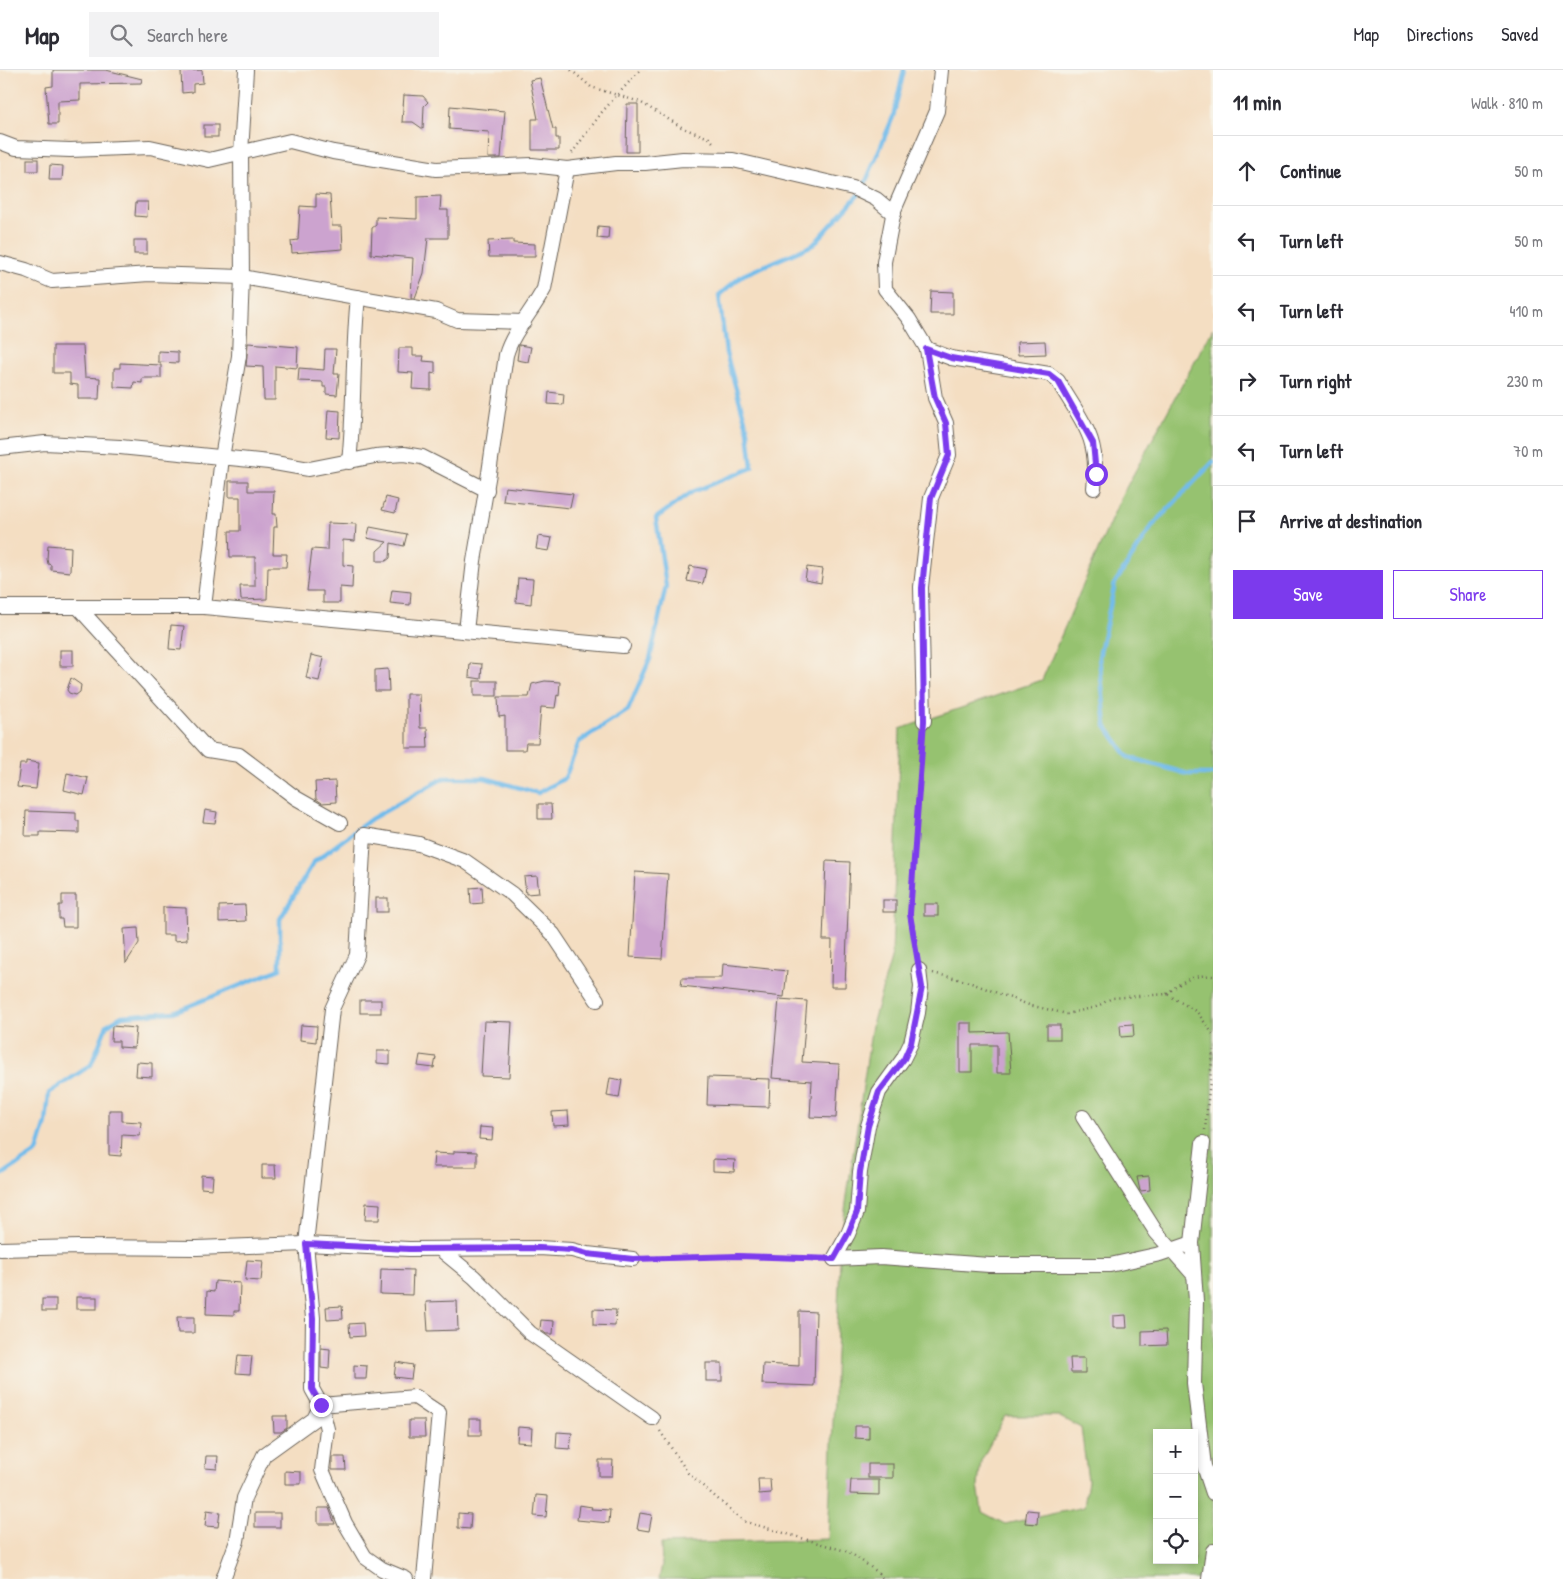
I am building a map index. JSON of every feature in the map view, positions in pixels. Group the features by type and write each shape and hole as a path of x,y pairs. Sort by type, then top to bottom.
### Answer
{"street":[{"path":"204,608 222,458 238,356 242,277 241,153 246,70"},
{"path":"924,721 922,588 931,498 949,455 946,423 935,398 926,349 909,319 886,289 884,262 894,214 937,111 941,70"},
{"path":"0,142 16,148 70,150 150,147 209,160 290,141 333,152 423,167 532,165 568,169 616,163 645,163 682,159 726,160 757,164 793,175 853,188 876,199 894,214"},
{"path":"466,631 474,562 487,490 506,355 511,340 544,289 568,169"},
{"path":"0,263 26,270 52,281 149,274 242,277 436,311 458,320 524,322"},
{"path":"349,462 354,416 353,345 358,297"},
{"path":"926,349 951,358 1049,374 1058,381 1093,443 1096,457 1094,488"},
{"path":"0,448 45,443 120,447 269,462 309,468 394,455 422,457 487,490"},
{"path":"0,607 204,608 623,646"},
{"path":"78,607 208,750 239,755 296,798 340,823"},
{"path":"406,1579 382,1569 366,1557 345,1523 322,1470 327,1429 321,1405 312,1389 313,1318 306,1244 332,1009 357,955 364,835 419,844 465,861 512,894 553,934 597,1000"},
{"path":"834,1259 848,1234 857,1212 860,1172 868,1126 879,1092 904,1059 911,1043 920,1004 922,987 920,970"},
{"path":"1083,1117 1127,1188 1170,1250 1194,1275"},
{"path":"1203,1144 1192,1243 1194,1275 1194,1383 1204,1466 1213,1493"},
{"path":"834,1259 881,1257 989,1265 1110,1265 1192,1243"},
{"path":"0,1249 79,1247 197,1248 306,1244 440,1249 539,1248 572,1250 587,1254 633,1259"},
{"path":"440,1249 474,1277 530,1333 652,1418"},
{"path":"321,1405 415,1397 439,1412 424,1579"},
{"path":"223,1579 237,1541 244,1498 264,1455 314,1419 321,1405"},
{"path":"1209,1579 1213,1551"}],"path":[{"path":"571,70 590,87 618,94 653,109 682,128 709,138 726,160"},
{"path":"568,169 572,152 581,139 640,70"},
{"path":"924,721 910,914 920,970 966,981 1029,1005 1067,1014 1096,1007 1112,998 1167,994 1197,1012 1213,1034"},
{"path":"1167,994 1181,982 1198,974 1213,976"},
{"path":"1203,1144 1213,1050"},
{"path":"633,1259 738,1256 834,1259"},
{"path":"652,1418 688,1473 743,1521 849,1552 876,1571 883,1579"}],"green space":[{"path":"1213,328 1213,1579 659,1579 662,1565 661,1544 828,1539 841,1237 872,1025 892,955 900,729 1042,680 1121,497","holes":["1005,1416 1058,1416 1081,1428 1088,1481 1084,1507 1005,1524 982,1512 978,1485 981,1461"]}],"building":[{"path":"53,70 106,70 142,79 141,83 80,84 80,100 58,101 58,124 49,124 46,87 53,86"},
{"path":"202,70 203,83 193,84 193,92 182,93 181,71"},
{"path":"540,78 553,129 556,129 556,138 559,138 559,150 532,150 532,119 538,119 530,80"},
{"path":"404,95 423,96 428,102 424,106 423,129 413,122 402,122"},
{"path":"627,104 638,104 638,152 626,152"},
{"path":"450,106 505,111 501,158 488,158 489,132 449,129"},
{"path":"204,125 218,125 218,137 204,137"},
{"path":"27,159 38,159 38,171 27,171"},
{"path":"50,165 63,166 62,180 49,180"},
{"path":"316,194 330,195 332,226 342,226 343,249 292,253 291,241 298,240 300,206 316,207"},
{"path":"441,196 440,210 448,210 448,238 428,238 424,273 415,298 411,298 413,258 371,254 372,228 376,225 376,217 417,219 417,197"},
{"path":"136,202 148,202 147,217 135,216"},
{"path":"598,226 609,227 608,239 597,238"},
{"path":"134,240 147,240 147,254 134,254"},
{"path":"513,240 513,243 535,244 535,257 489,257 488,241"},
{"path":"931,291 953,292 953,314 930,314"},
{"path":"1045,341 1046,354 1018,355 1017,342"},
{"path":"248,343 298,347 297,368 275,366 275,400 264,400 263,367 246,366"},
{"path":"519,345 531,347 528,362 517,360"},
{"path":"53,346 83,346 85,377 100,378 99,399 78,399 78,385 70,384 70,373 53,373"},
{"path":"399,348 413,348 413,356 424,356 423,361 435,362 435,374 431,373 431,390 412,389 413,373 398,372"},
{"path":"325,349 336,349 334,374 339,374 337,395 326,394 326,387 323,387 323,382 298,381 299,368 324,370"},
{"path":"158,351 178,352 178,363 158,362"},
{"path":"120,363 161,365 161,378 142,378 142,383 134,382 133,388 114,387 114,368 120,368"},
{"path":"549,392 564,394 563,405 548,404"},
{"path":"328,410 340,411 339,438 326,437"},
{"path":"229,481 248,481 248,491 274,491 273,514 276,514 277,527 274,527 273,554 287,554 286,567 268,567 267,599 241,600 240,586 255,586 255,557 230,557 229,531 240,531 240,497 229,497"},
{"path":"505,487 573,494 570,508 503,501"},
{"path":"386,497 398,500 395,513 382,510"},
{"path":"328,523 356,524 355,541 343,540 343,565 353,566 352,588 340,587 340,603 323,603 323,591 307,591 312,549 327,550"},
{"path":"370,527 407,534 404,546 391,543 390,558 386,561 377,561 377,551 387,542 367,538"},
{"path":"538,536 552,538 549,551 536,549"},
{"path":"48,545 71,547 70,572 51,570 51,565 48,564 47,559"},
{"path":"690,566 706,569 703,584 687,581"},
{"path":"807,567 823,569 821,583 805,580"},
{"path":"518,578 533,579 531,604 516,602"},
{"path":"392,590 411,592 410,605 390,603"},
{"path":"171,625 184,626 181,650 169,649"},
{"path":"60,650 73,650 73,666 60,666"},
{"path":"311,655 324,658 319,681 306,678"},
{"path":"470,663 482,664 481,679 469,677"},
{"path":"388,669 389,691 375,691 375,670"},
{"path":"71,678 81,685 80,692 76,695 69,693 67,690"},
{"path":"474,681 497,681 497,696 474,696"},
{"path":"545,681 560,682 559,696 557,695 555,708 541,707 538,743 526,743 525,750 505,750 505,716 499,717 498,697 529,697 532,684"},
{"path":"406,694 419,694 420,728 427,728 428,748 406,748"},
{"path":"26,761 39,763 36,789 17,787 20,764 26,764"},
{"path":"67,773 88,778 84,795 64,790"},
{"path":"335,781 336,802 322,803 316,799 315,782"},
{"path":"538,804 551,804 552,819 538,819"},
{"path":"205,810 217,812 215,823 203,822"},
{"path":"26,811 76,813 76,821 79,821 79,833 40,832 40,836 25,836"},
{"path":"826,861 850,862 845,987 831,987 832,940 823,940"},
{"path":"635,872 668,874 662,959 630,957"},
{"path":"537,876 539,893 526,894 524,877"},
{"path":"482,887 483,903 471,904 470,888"},
{"path":"62,895 76,895 76,927 63,927 62,919 59,919 59,905 62,905"},
{"path":"376,898 388,898 388,912 376,912"},
{"path":"883,900 896,900 896,912 883,912"},
{"path":"924,904 938,904 938,916 924,916"},
{"path":"245,905 246,921 219,922 219,906"},
{"path":"163,907 186,908 187,940 174,941 174,935 163,935"},
{"path":"138,928 139,943 126,963 124,929"},
{"path":"723,964 787,971 784,997 681,986 682,978 722,978"},
{"path":"779,999 807,1001 802,1062 839,1064 836,1118 810,1117 812,1081 772,1078"},
{"path":"360,1000 381,1000 381,1013 360,1013"},
{"path":"484,1021 512,1022 509,1077 481,1076"},
{"path":"960,1023 972,1023 972,1033 1008,1032 1011,1073 997,1073 997,1045 972,1045 972,1072 960,1072"},
{"path":"1133,1024 1134,1036 1121,1037 1120,1025"},
{"path":"301,1025 317,1026 316,1042 300,1040"},
{"path":"1047,1025 1060,1025 1060,1039 1047,1039"},
{"path":"112,1026 136,1028 134,1048 119,1047 119,1041 111,1041"},
{"path":"377,1051 390,1051 390,1064 377,1063"},
{"path":"420,1055 436,1057 434,1068 418,1066"},
{"path":"137,1062 152,1063 152,1077 136,1076"},
{"path":"708,1077 770,1079 769,1107 707,1105"},
{"path":"610,1078 622,1080 619,1098 607,1096"},
{"path":"109,1110 122,1110 122,1121 141,1122 140,1136 122,1135 121,1156 109,1155"},
{"path":"568,1111 569,1125 553,1126 552,1112"},
{"path":"480,1127 493,1128 492,1140 479,1139"},
{"path":"454,1151 477,1152 477,1167 433,1167 434,1153 454,1154"},
{"path":"713,1159 735,1160 734,1172 713,1171"},
{"path":"262,1165 275,1165 276,1178 262,1178"},
{"path":"201,1175 213,1176 212,1189 201,1188"},
{"path":"1149,1176 1150,1190 1140,1191 1137,1177"},
{"path":"366,1203 380,1204 379,1220 365,1220"},
{"path":"247,1260 263,1261 261,1281 245,1280"},
{"path":"381,1269 413,1270 412,1295 380,1294"},
{"path":"215,1281 240,1283 239,1311 234,1311 234,1315 206,1314 207,1291 214,1292"},
{"path":"76,1297 97,1297 97,1309 76,1309"},
{"path":"42,1299 56,1299 56,1311 42,1311"},
{"path":"457,1301 458,1330 428,1331 426,1302"},
{"path":"342,1306 343,1319 327,1320 326,1307"},
{"path":"593,1309 616,1310 615,1326 593,1325"},
{"path":"799,1311 816,1312 814,1386 762,1384 763,1364 799,1366"},
{"path":"1126,1315 1127,1328 1113,1328 1113,1316"},
{"path":"177,1317 194,1317 194,1333 178,1333"},
{"path":"541,1320 554,1321 553,1334 546,1334 540,1329"},
{"path":"363,1323 364,1336 350,1337 349,1324"},
{"path":"1166,1330 1167,1345 1142,1346 1142,1331"},
{"path":"321,1348 330,1349 329,1369 321,1368"},
{"path":"238,1355 252,1356 250,1374 236,1373"},
{"path":"1070,1358 1085,1358 1085,1373 1071,1373"},
{"path":"396,1362 413,1365 411,1379 394,1377"},
{"path":"706,1363 722,1363 722,1381 706,1381"},
{"path":"354,1365 367,1366 366,1379 354,1379"},
{"path":"273,1416 287,1416 287,1428 281,1432 274,1432"},
{"path":"469,1419 481,1419 481,1435 469,1435"},
{"path":"409,1420 424,1420 425,1437 409,1437"},
{"path":"855,1426 869,1426 869,1439 855,1438"},
{"path":"518,1427 532,1428 531,1443 517,1442"},
{"path":"557,1432 572,1433 570,1449 556,1448"},
{"path":"206,1456 218,1456 217,1469 205,1468"},
{"path":"332,1457 345,1457 346,1470 332,1470"},
{"path":"599,1460 613,1460 612,1476 599,1476"},
{"path":"868,1464 893,1464 893,1478 868,1478"},
{"path":"285,1471 301,1472 301,1484 285,1484"},
{"path":"758,1479 770,1479 771,1493 759,1494"},
{"path":"851,1480 879,1480 879,1495 850,1494"},
{"path":"536,1495 548,1496 546,1517 534,1516"},
{"path":"579,1505 592,1507 591,1509 610,1510 609,1523 577,1520"},
{"path":"318,1508 329,1508 335,1524 318,1524"},
{"path":"207,1510 220,1512 218,1527 205,1526"},
{"path":"1027,1510 1038,1511 1037,1524 1025,1523"},
{"path":"255,1513 280,1513 280,1527 255,1527"},
{"path":"458,1513 471,1514 470,1529 458,1528"},
{"path":"640,1513 652,1515 649,1531 637,1529"}],"waterway":[{"path":"0,1176 37,1152 46,1123 49,1093 91,1065 107,1025 122,1016 174,1012 280,969 280,919 314,862 371,819 444,778 485,778 538,793 565,778 579,742 628,710 650,659 666,586 656,518 692,492 752,468 748,431 726,353 719,295 743,275 813,245 862,191 893,117 904,70"},
{"path":"1213,462 1153,525 1115,583 1099,657 1106,726 1128,757 1188,774 1213,774"}],"route":[{"path":"321,1405 312,1389 313,1318 306,1244 409,1249 539,1248 572,1250 587,1254 633,1259 738,1256 834,1259 848,1234 857,1212 860,1172 868,1126 879,1092 904,1059 911,1043 922,987 910,914 912,863 920,795 924,721 922,588 931,498 949,455 946,423 935,398 926,349 951,358 1049,374 1058,381 1093,443 1096,457 1096,474"}]}
